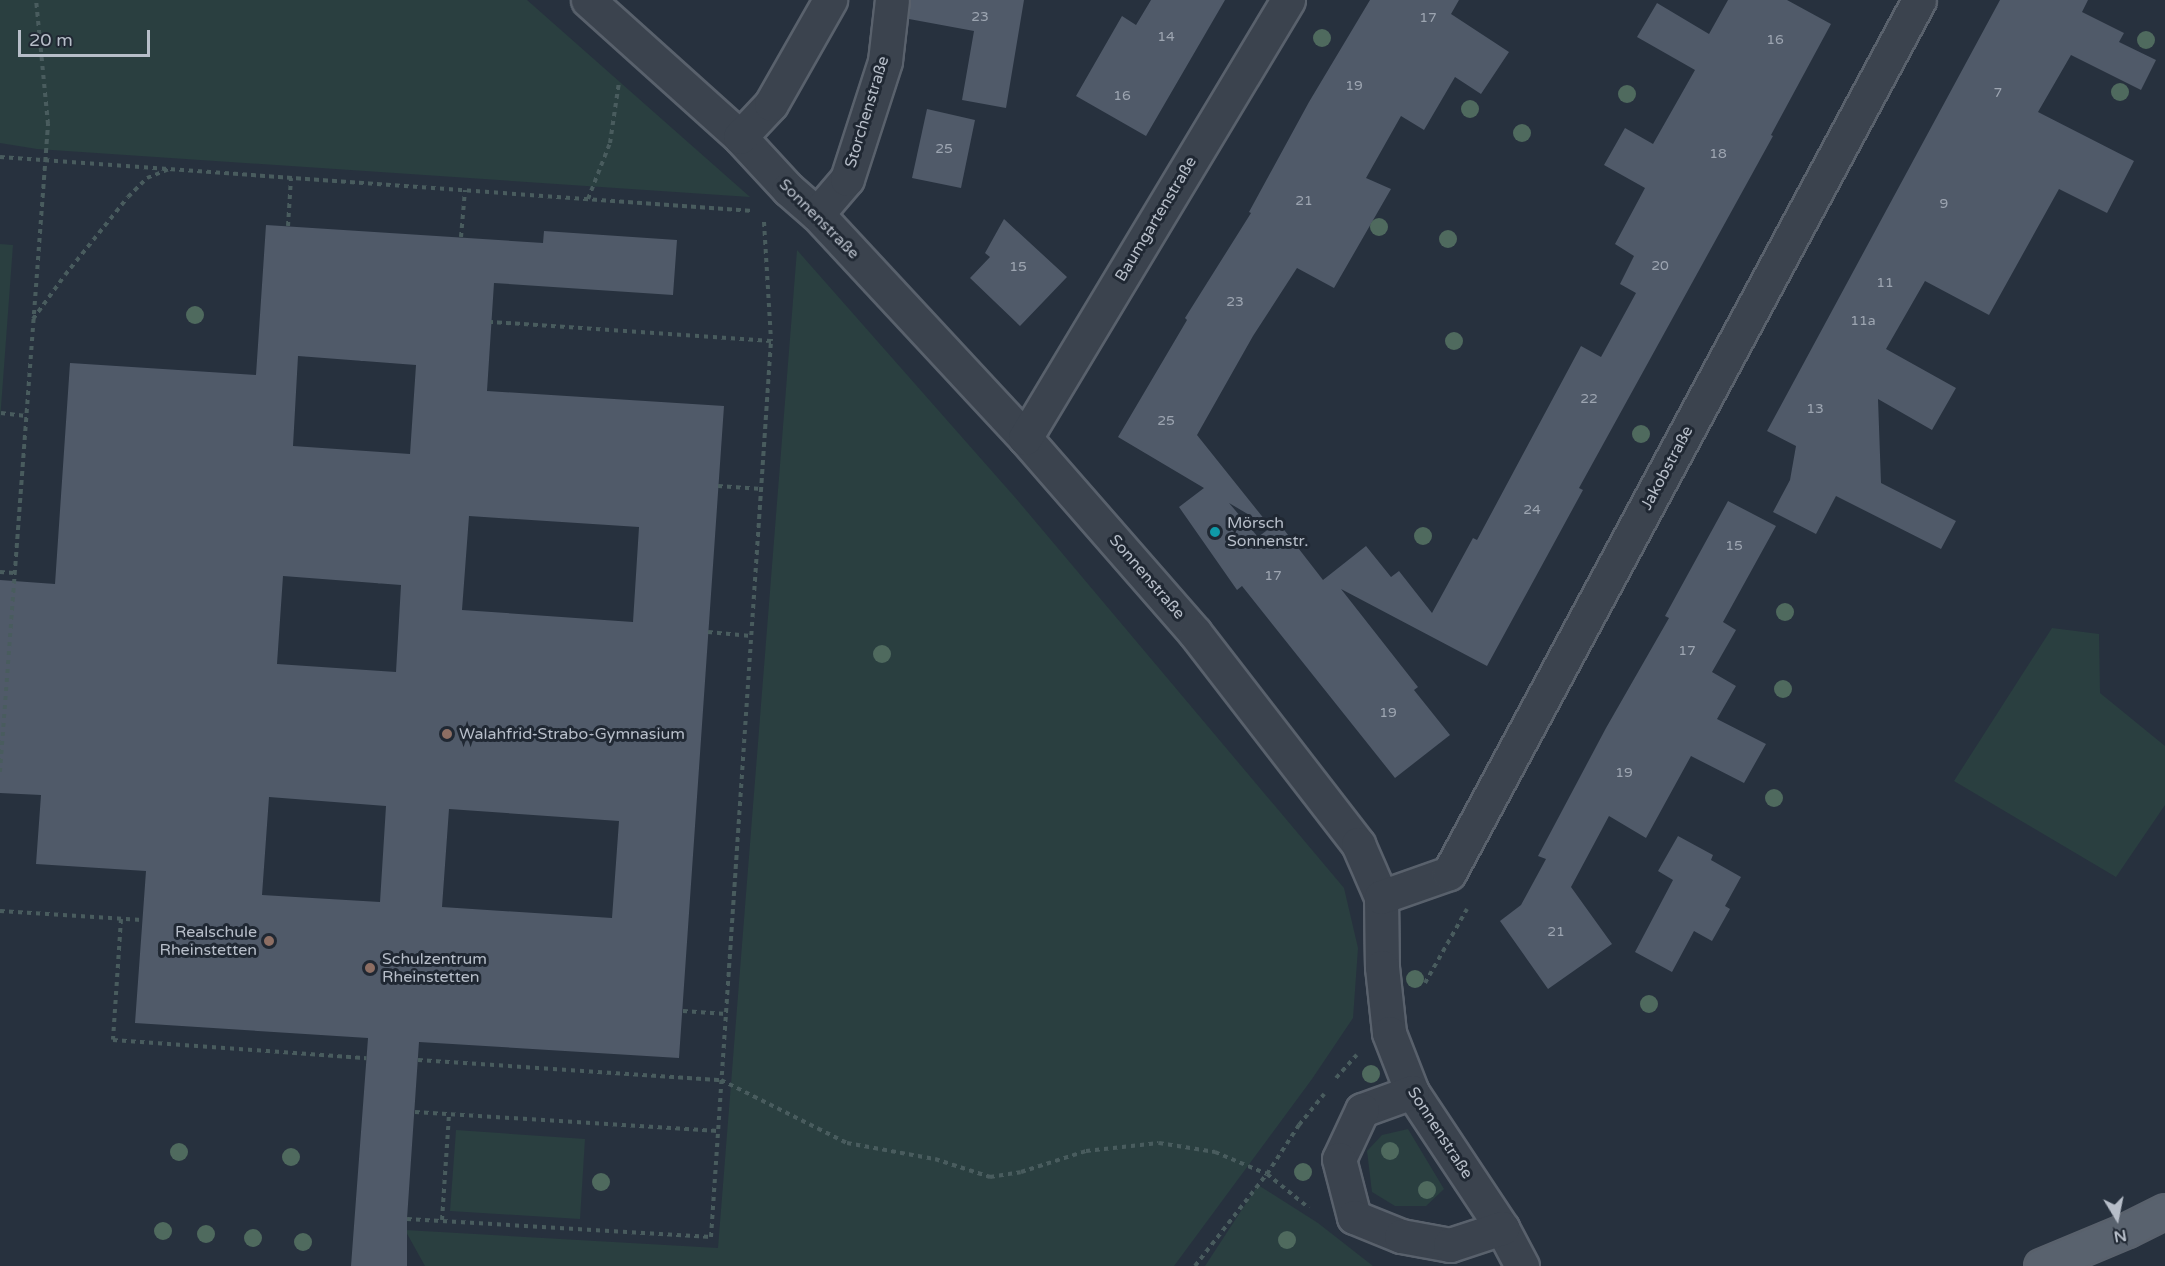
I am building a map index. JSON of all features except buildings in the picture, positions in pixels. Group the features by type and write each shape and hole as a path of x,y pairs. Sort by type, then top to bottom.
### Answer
{"main road":[{"path":"2042,1266 2127,1230 2165,1211"}],"street":[{"name":"Sonnenstraße","path":"588,0 740,137 788,189 817,214 1025,438 1195,633 1358,844 1381,897 1382,967 1389,1033 1412,1092 1502,1228 1522,1266"},
{"path":"740,137 771,104 830,0"},
{"name":"Storchenstraße","path":"817,214 847,179 885,62 891,0"},
{"name":"Baumgartenstraße","path":"1025,438 1288,0"},
{"name":"Jakobstraße","path":"1449,873 1919,0"},
{"path":"1381,897 1449,873"},
{"path":"1412,1092 1362,1110 1339,1159 1354,1217 1401,1236 1450,1245 1502,1228"}],"path":[{"path":"0,772 48,124 36,0"},
{"path":"588,199 610,143 627,35"},
{"path":"0,157 764,212 771,341 711,1238 408,1219"},
{"path":"33,320 65,275 128,197 147,178 170,169"},
{"path":"288,226 291,178"},
{"path":"461,237 465,190"},
{"path":"491,322 771,341"},
{"path":"1,413 26,416"},
{"path":"718,486 762,489"},
{"path":"0,572 14,573"},
{"path":"708,632 751,636"},
{"path":"1335,1079 1349,1061 1389,1033 1422,987 1468,907 1449,873"},
{"path":"0,911 142,920"},
{"path":"122,919 113,1040 366,1058"},
{"path":"683,1011 726,1014"},
{"path":"418,1060 721,1080 847,1143 935,1159 990,1177 1021,1172 1086,1151 1159,1143 1215,1152 1267,1174"},
{"path":"1195,1266 1267,1174 1299,1125 1328,1088"},
{"path":"415,1112 718,1131"},
{"path":"442,1220 448,1114"}],"green space":[{"path":"0,0 527,0 750,197 37,149 0,143"},
{"path":"0,244 13,245 0,421"},
{"path":"797,250 1019,502 1344,888 1358,948 1353,1018 1312,1079 1174,1266 425,1266 405,1230 718,1248"},
{"path":"2052,628 2099,634 2100,693 2165,746 2165,805 2116,877 1954,781"},
{"path":"1408,1129 1444,1189 1426,1206 1395,1206 1372,1192 1367,1151 1382,1135"},
{"path":"456,1130 585,1139 580,1219 450,1211"},
{"path":"1258,1185 1318,1223 1373,1266 1205,1266"}],"place":[{"name":"Mörsch Sonnenstr.","path":"1215,532"},
{"name":"Walahfrid-Strabo-Gymnasium","path":"447,734"},
{"name":"Realschule Rheinstetten","path":"269,941"},
{"name":"Schulzentrum Rheinstetten","path":"370,968"}]}
